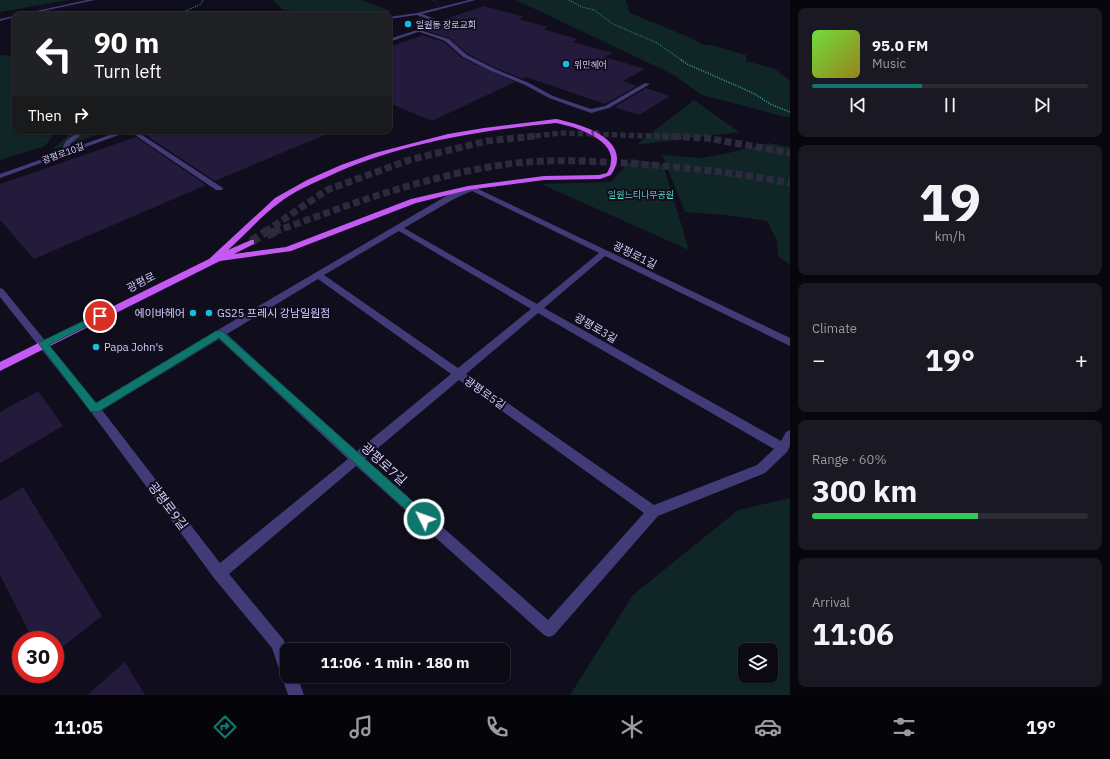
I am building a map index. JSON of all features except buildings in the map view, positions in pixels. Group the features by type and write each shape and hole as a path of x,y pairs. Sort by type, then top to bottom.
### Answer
{"main road":[{"path":"556,121 569,123 592,132 604,139 614,156 614,165 609,174 600,177 544,178 468,188 414,200 352,223 288,250 213,260 277,201 317,178 362,160 407,145 476,130 556,121"},
{"name":"광평로","path":"0,367 251,242"}],"street":[{"path":"33,12 93,0"},
{"path":"392,18 417,14 474,0"},
{"path":"392,40 441,22 417,14"},
{"path":"0,20 12,17"},
{"path":"419,31 447,40 465,56 493,70 527,84 551,97 591,111 606,107 647,84"},
{"path":"62,154 68,142 79,134"},
{"name":"광평로10길","path":"0,176 119,134"},
{"path":"137,134 219,188"},
{"name":"광평로1길","path":"399,228 451,197 472,188 790,342"},
{"path":"95,409 399,228"},
{"name":"광평로3길","path":"399,228 783,448"},
{"path":"219,573 604,253"},
{"name":"광평로5길","path":"318,275 653,512"},
{"path":"0,291 44,344"},
{"name":"광평로7길","path":"219,334 356,459 549,630 653,512"},
{"name":"광평로9길","path":"44,344 219,573 278,644 280,650"},
{"path":"653,512 761,469 783,448 790,435"},
{"path":"292,683 296,695"}],"path":[{"path":"184,12 201,4 203,0"},
{"path":"569,0 582,7 598,12 613,24 657,42 689,65 753,93 772,105 790,112"}],"green space":[{"path":"0,0 69,0 0,12"},
{"path":"273,0 361,0 391,11 299,12 283,10"},
{"path":"516,0 626,0 630,13 691,38 704,45 711,45 746,55 746,61 775,69 790,81 790,118 702,95 672,74"},
{"path":"0,55 12,56 12,134 54,134 45,146 0,160"},
{"path":"694,100 739,132 636,145"},
{"path":"70,134 99,134 52,150"},
{"path":"768,143 790,147 790,265 778,256 777,241 767,221 725,215 685,212 662,155 701,158"},
{"name":"일원느티나무공원","path":"632,159 663,164 689,250 541,184 611,182"},
{"path":"790,498 790,695 570,695 633,595 738,510"}],"waterway":[{"path":"433,0 438,5"}],"tunnel":[{"path":"532,136 561,133 681,137"},
{"path":"265,232 327,190 409,160 487,141 532,136"},
{"path":"527,137 532,136"},
{"path":"662,136 707,138 790,153"},
{"path":"274,232 414,184 472,170 536,161 605,162 678,167 752,176 790,183"},
{"path":"251,242 267,231"},
{"path":"267,235 277,231"}],"place":[{"name":"일원동 장로교회","path":"408,24"},
{"name":"위민헤어","path":"566,64"},
{"name":"에이바헤어","path":"193,313"},
{"name":"GS25 프레시 강남일원점","path":"209,313"},
{"name":"Papa John's","path":"96,347"}],"route":[{"path":"100,316 44,344 95,409 219,334 424,519"}]}
